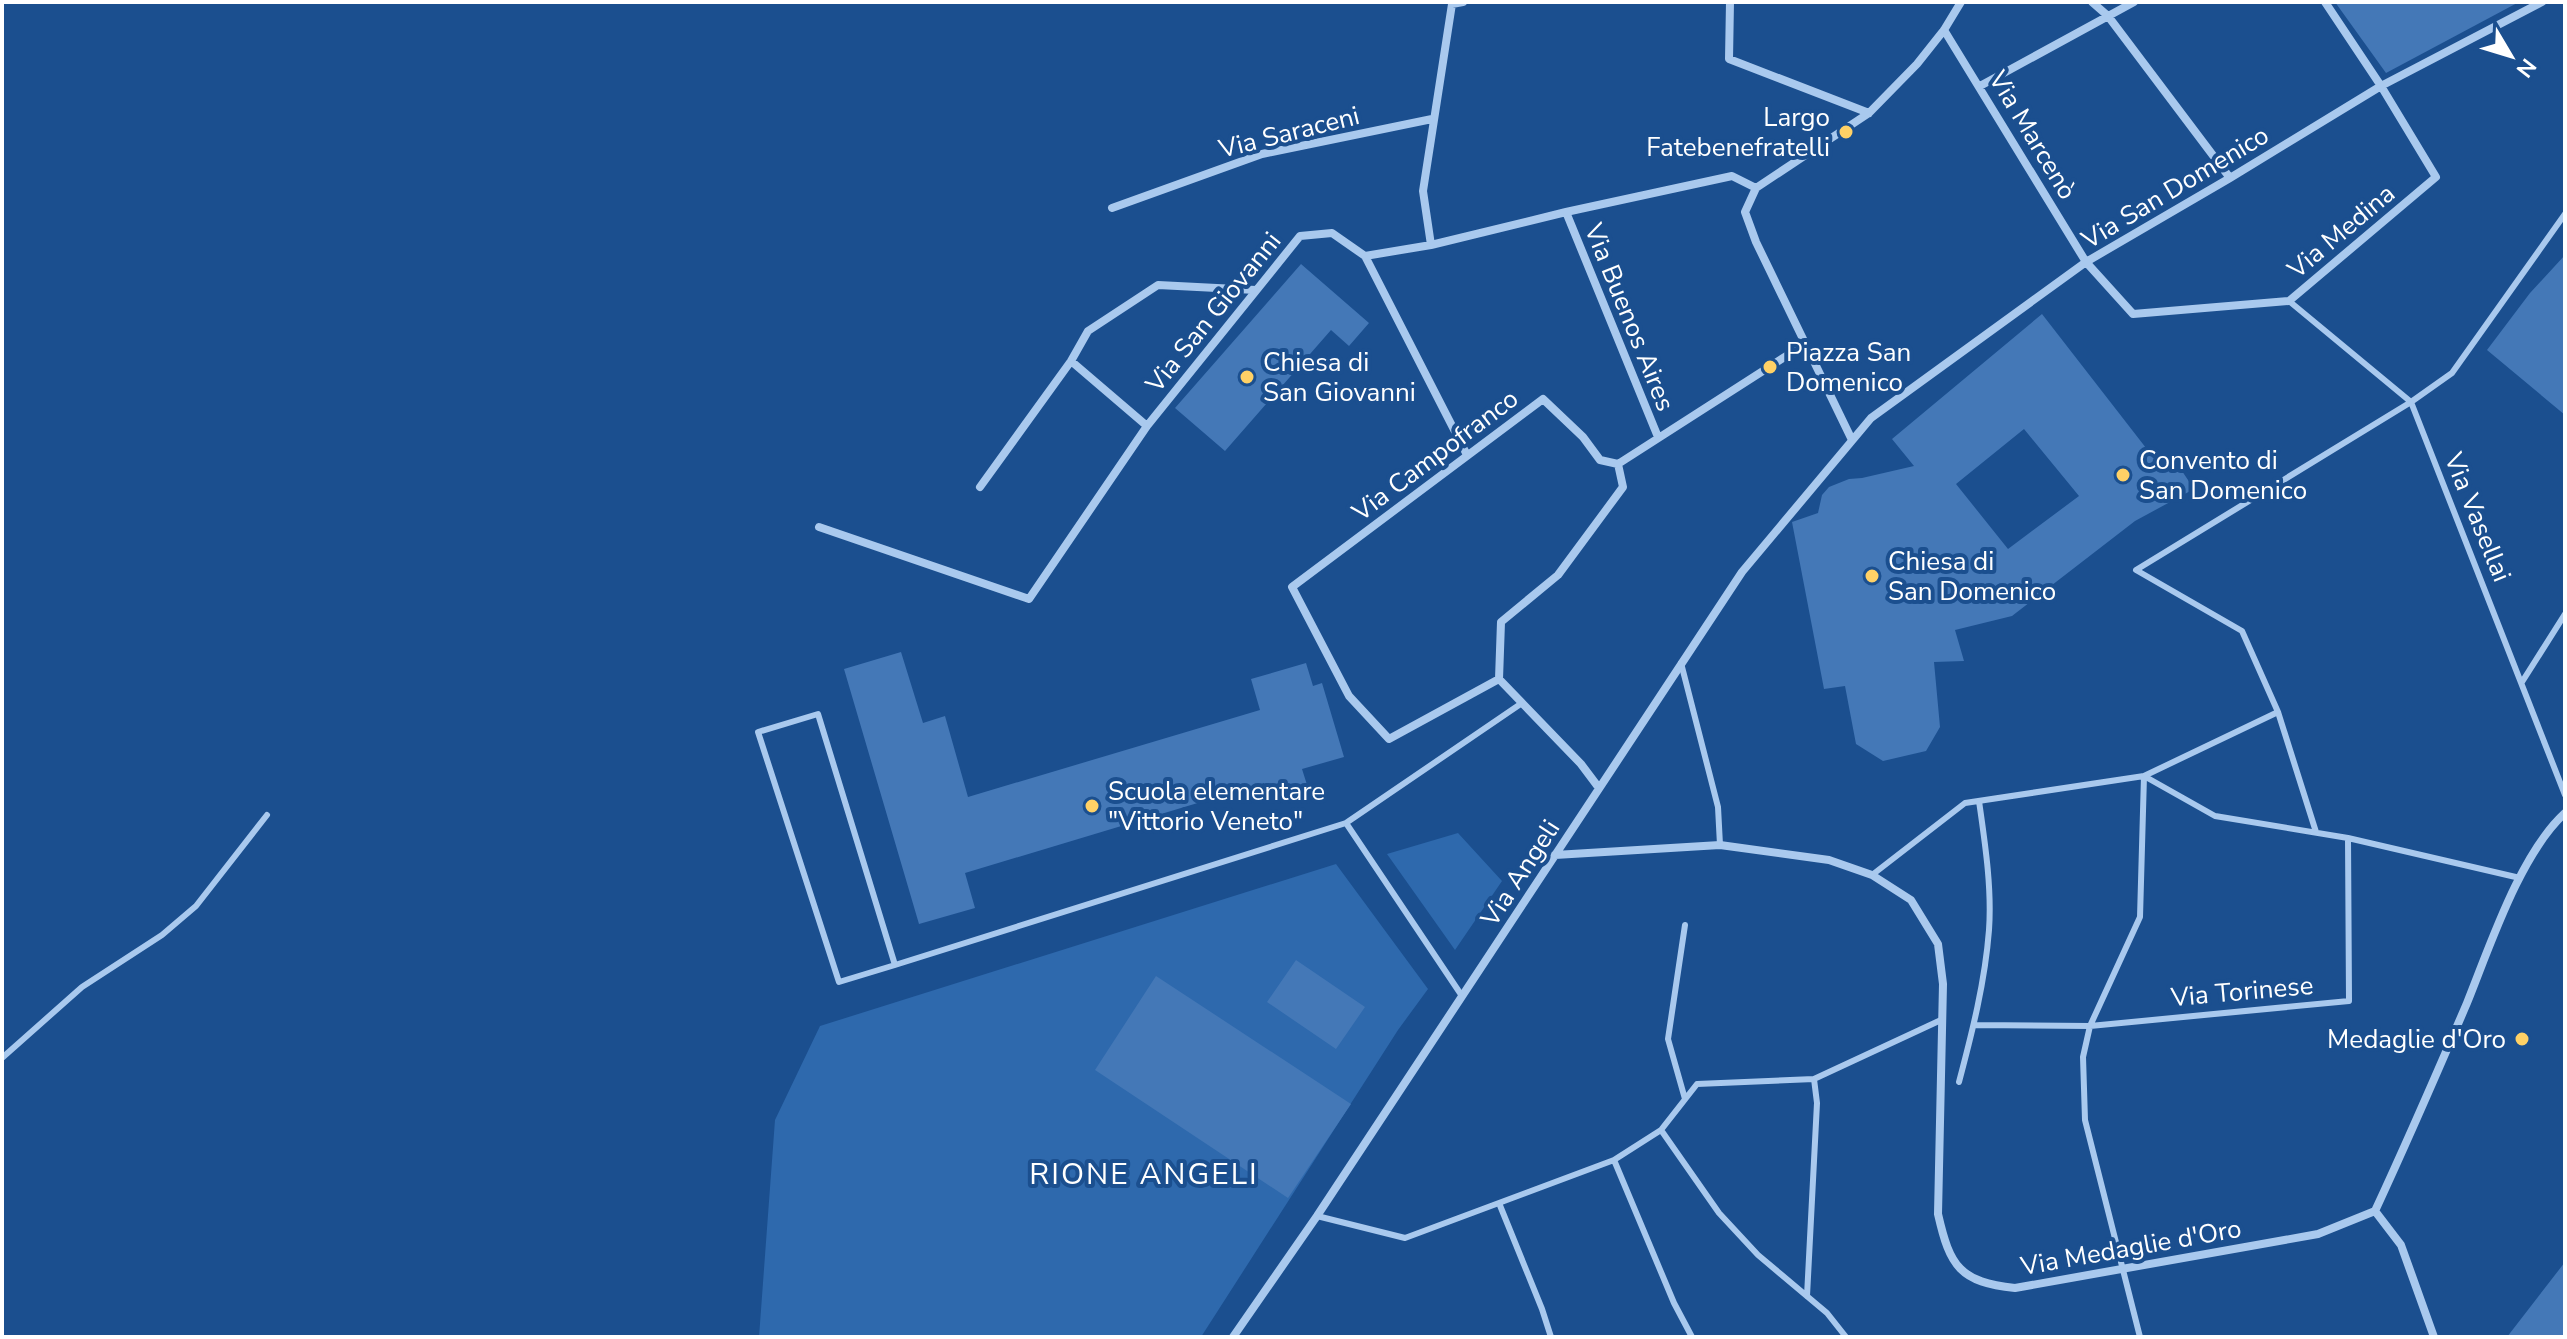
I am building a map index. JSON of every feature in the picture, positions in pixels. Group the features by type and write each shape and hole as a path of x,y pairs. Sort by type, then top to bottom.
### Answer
{"street":[{"path":"1431,245 1423,191 1432,119 1452,4 1463,2"},
{"path":"1730,2 1729,59 1869,113"},
{"path":"1852,440 1756,242 1745,212 1756,188 1869,113 1917,64 1961,2"},
{"path":"2092,2 2108,16 2230,178"},
{"path":"1980,86 2134,2"},
{"path":"2325,2 2381,86"},
{"name":"Via San Domenico","path":"1852,440 1871,418 2086,262 2381,86 2542,2"},
{"name":"Via Marcenò","path":"1944,30 2086,262"},
{"name":"Via Medina","path":"2086,262 2133,314 2289,301 2436,177 2381,86"},
{"name":"Via Saraceni","path":"1112,208 1262,154 1432,119"},
{"path":"1467,455 1365,256 1431,245 1732,176 1756,188"},
{"name":"Via Buenos Aires","path":"1566,212 1658,437"},
{"name":"Via San Giovanni","path":"819,527 1029,599 1147,426 1300,236 1332,233 1365,256"},
{"path":"980,487 1071,361 1088,331 1158,285 1256,290"},
{"path":"1599,788 1581,764 1499,679 1501,622 1558,575 1623,487 1618,464 1805,344"},
{"path":"1071,361 1147,426"},
{"name":"Via Campofranco","path":"1499,679 1389,739 1349,696 1292,587 1543,399 1583,437 1600,460 1618,464"},
{"name":"Via Angeli","path":"1233,1337 1317,1216 1742,572 1852,440"},
{"path":"2434,1337 2401,1245 2375,1211 2417,1123 2510,898 2538,846 2565,813"},
{"name":"Via Medaglie d'Oro","path":"1555,855 1720,845 1829,860 1872,875 1911,900 1938,944 1943,984 1938,1214 1945,1246 1960,1271 1986,1285 2015,1288 2318,1234 2375,1211"}],"lane":[{"path":"2316,832 2278,712 2242,631 2136,570 2411,402 2452,373 2565,214"},
{"name":"Via Vasellai","path":"2289,301 2411,402 2565,795"},
{"path":"2522,682 2565,614"},
{"path":"1681,663 1718,807 1720,845"},
{"path":"895,965 818,714 758,732 839,982 895,965 1346,823 1522,703"},
{"path":"1872,875 1965,803 2144,776 2278,712"},
{"path":"2144,776 2215,816 2348,838 2521,878"},
{"path":"2140,1337 2085,1120 2083,1057 2090,1026 2140,917 2144,776"},
{"path":"1959,1082 1974,1025 1989,929 1987,855 1979,801"},
{"path":"2,1058 82,987 162,935 196,906 267,815"},
{"path":"1346,823 1462,996"},
{"name":"Via Torinese","path":"1974,1025 2090,1026 2349,1001 2348,838"},
{"path":"1685,925 1668,1039 1685,1099"},
{"path":"1317,1216 1405,1238 1614,1160 1661,1130 1697,1084 1814,1079 1941,1020"},
{"path":"1807,1296 1817,1103 1814,1079"},
{"path":"1661,1130 1719,1213 1758,1255 1827,1313 1846,1337"},
{"path":"1614,1160 1674,1303 1692,1337"},
{"path":"1499,1203 1551,1337"}],"shaded area":[{"path":"1458,833 1502,881 1455,950 1387,854"},
{"path":"1336,864 1428,989 1398,1030 1201,1337 759,1337 775,1120 820,1026"}],"building":[{"path":"2335,2 2519,2 2386,73"},
{"path":"2565,255 2565,415 2487,350 2530,293"},
{"name":"Chiesa di San Giovanni","path":"1301,264 1369,323 1349,346 1331,330 1225,451 1175,408"},
{"path":"2042,314 2160,466 2176,462 2194,489 2135,521 2012,616 1955,630 1964,661 1934,662 1940,727 1926,751 1883,761 1856,744 1845,686 1824,689 1792,522 1818,513 1822,495 1829,487 1849,479 1914,466 1892,439","holes":["2024,429 2079,496 2008,549 1956,484"]},
{"path":"901,652 923,723 945,716 968,797 1260,710 1251,679 1306,663 1313,686 1322,683 1344,757 1302,769 1308,788 1269,800 1264,783 965,873 975,908 919,924 844,669"},
{"path":"1296,960 1365,1007 1336,1049 1267,1002"},
{"path":"1156,976 1351,1104 1288,1198 1095,1070"},
{"path":"2565,1262 2565,1337 2507,1337"}],"place":[{"name":"Largo Fatebenefratelli","path":"1846,132"},
{"name":"Piazza San Domenico","path":"1770,367"},
{"name":"Chiesa di San Giovanni","path":"1247,377"},
{"name":"Convento di San Domenico","path":"2123,475"},
{"name":"Chiesa di San Domenico","path":"1872,576"},
{"name":"Scuola elementare \"Vittorio Veneto\"","path":"1092,806"},
{"name":"Medaglie d'Oro","path":"2522,1039"}],"district":[{"name":"RIONE ANGELI","path":"1144,1174"}]}
